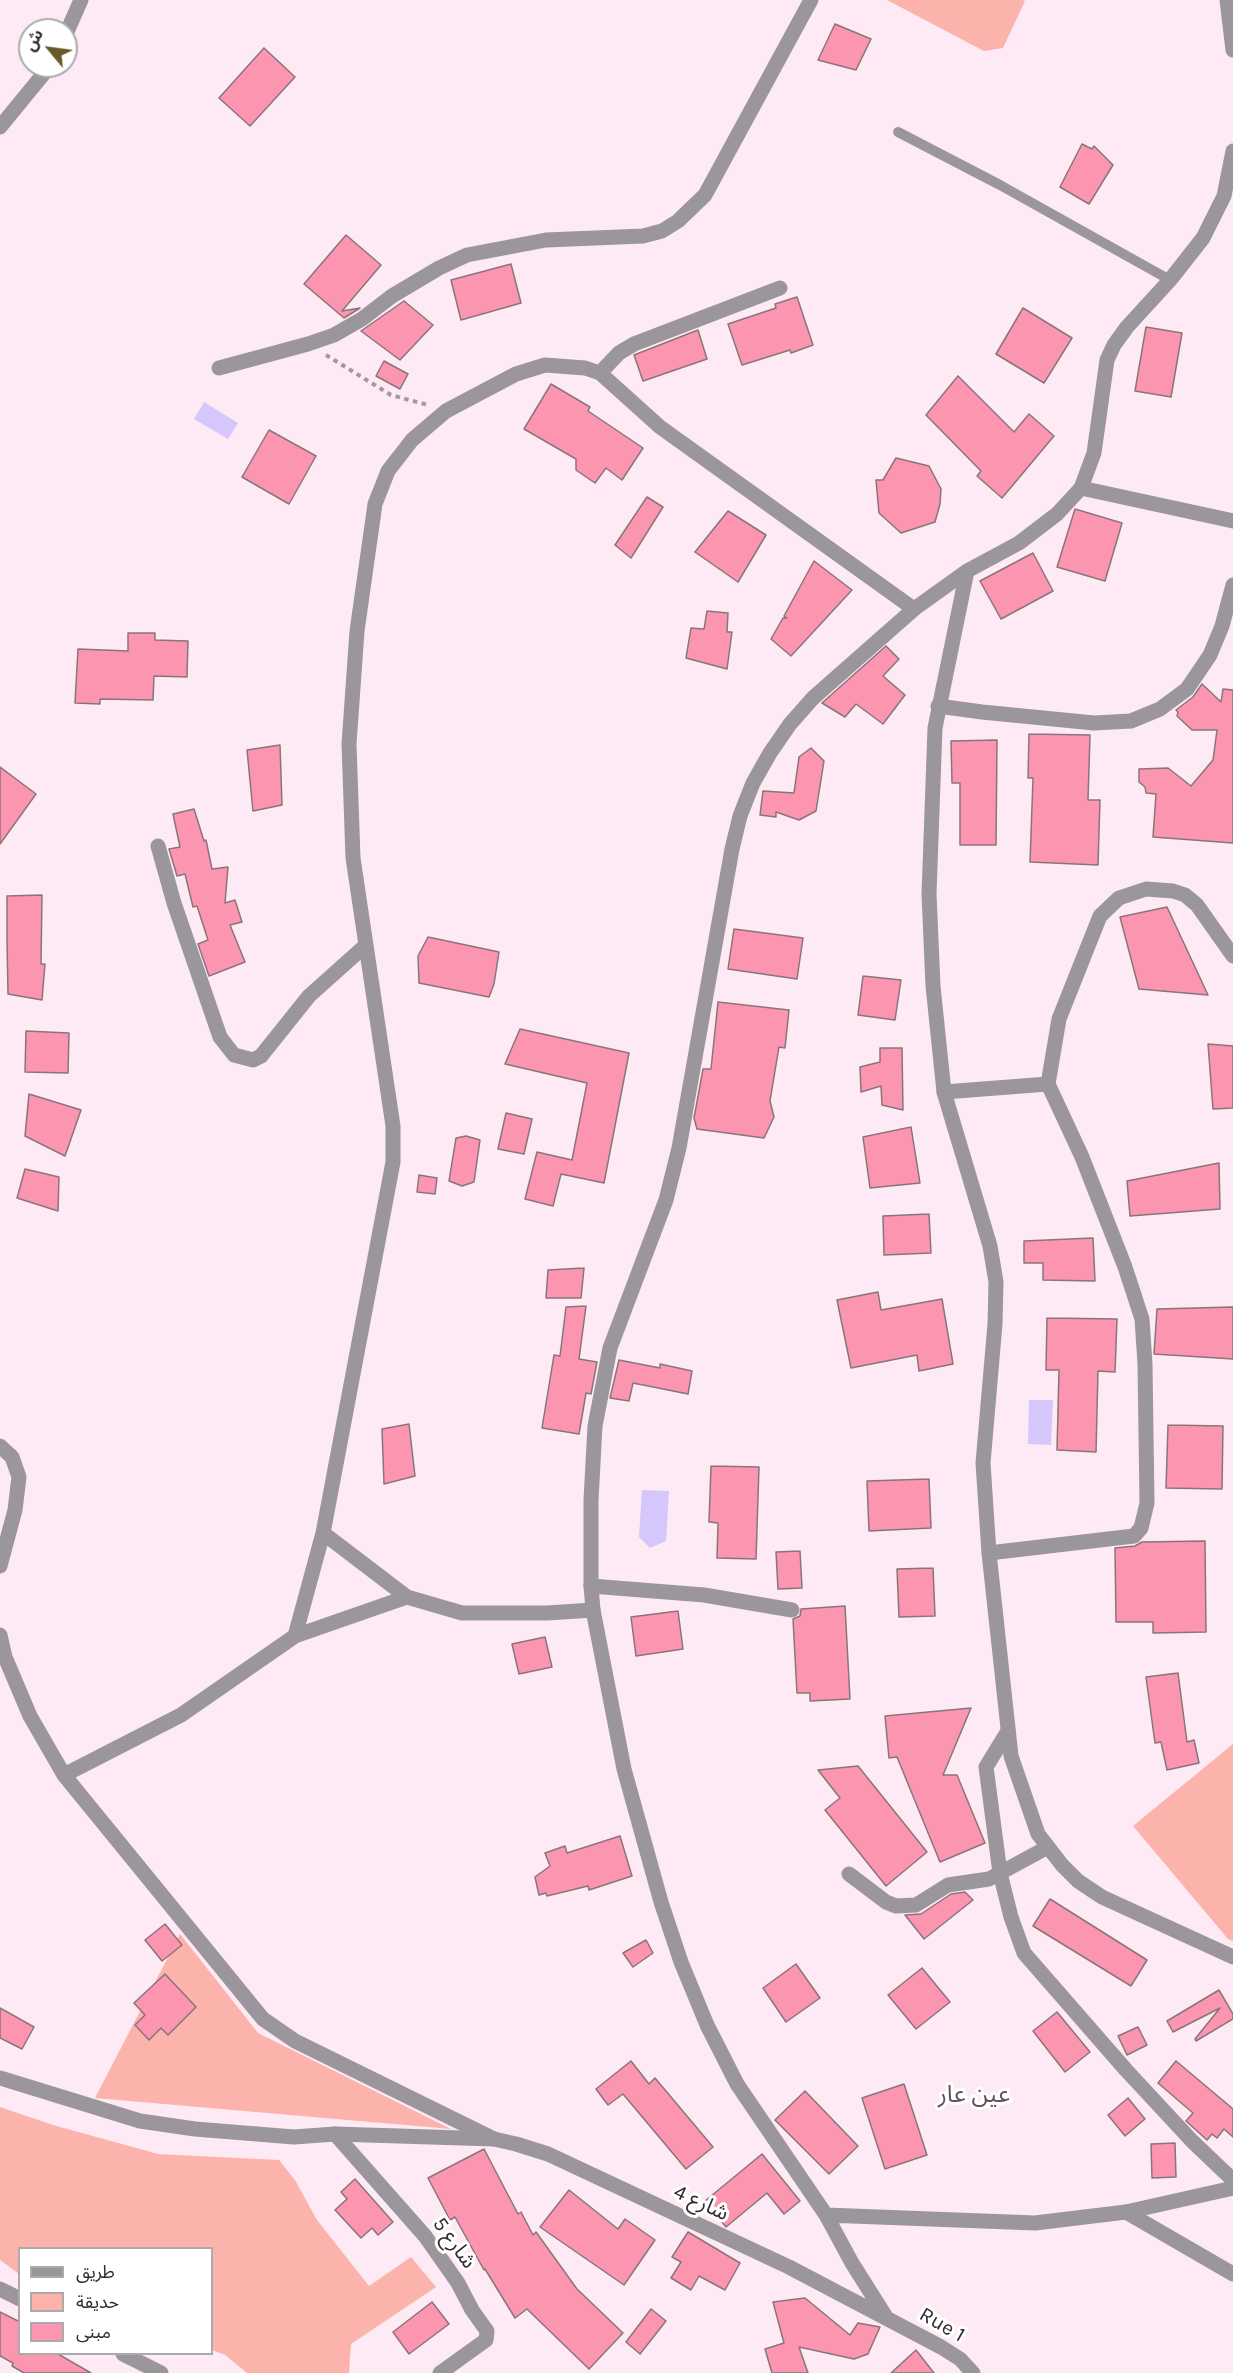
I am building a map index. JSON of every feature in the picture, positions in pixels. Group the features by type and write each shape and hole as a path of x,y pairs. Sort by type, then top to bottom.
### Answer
{"street":[{"path":"73,18 81,0"},
{"path":"219,368 308,344 334,334 362,319 392,296 439,268 467,255 546,240 643,236 662,231 678,222 705,195 811,0"},
{"path":"1227,0 1233,50"},
{"path":"0,127 40,78"},
{"path":"886,2317 852,2263 826,2215 737,2084 707,2025 681,1962 661,1902 624,1769 593,1610 591,1500 597,1415 610,1348 666,1200 679,1148 732,849 740,816 753,783 790,724 813,698 914,609 967,571 1019,543 1057,514 1081,488 1095,453 1107,360 1127,327 1170,280 1203,238 1224,196 1233,151"},
{"path":"600,373 619,353 634,344 780,288"},
{"path":"295,1636 323,1533 393,1152 393,1126 353,858 349,744 357,631 375,504 388,471 412,440 446,411 516,374 545,365 557,364 585,368 600,373 660,427 914,609"},
{"path":"1081,488 1233,521"},
{"path":"967,571 935,728 929,894 933,986 944,1092 990,1246 996,1282 995,1324 983,1463 989,1552 1011,1756 1038,1834 1062,1865 1078,1881 1102,1897 1233,1957"},
{"path":"938,706 1094,723 1131,721 1141,717 1160,709 1187,689 1210,655 1222,626 1233,585"},
{"path":"158,846 174,903 220,1037 234,1055 253,1060 261,1056 309,996 366,945"},
{"path":"989,1552 1134,1536 1141,1528 1147,1503 1142,1318 1125,1267 1082,1157 1048,1084 1059,1019 1100,916 1119,898 1146,889 1173,891 1185,895 1197,905 1233,956"},
{"path":"944,1092 1048,1084"},
{"path":"0,1446 12,1457 19,1477 15,1510 0,1566"},
{"path":"323,1533 407,1597 462,1613 547,1613 593,1610"},
{"path":"591,1586 704,1594 792,1610"},
{"path":"64,1775 181,1715 295,1636 407,1597"},
{"path":"0,1635 5,1657 30,1716 64,1775 263,2019 295,2041 494,2139"},
{"path":"1008,1731 986,1767 1000,1873 1011,1917 1024,1953 1126,2070 1192,2141 1233,2180"},
{"path":"849,1874 873,1894 896,1906 916,1905 948,1885 988,1879 1048,1847"},
{"path":"0,2078 140,2121 195,2129 294,2137 335,2134 494,2139"},
{"name":"شارع 5","path":"335,2134 425,2236 458,2283 472,2310 487,2331 486,2340 440,2373"},
{"name":"شارع 4","path":"494,2139 548,2154 789,2267 886,2317"},
{"path":"826,2215 1035,2223 1126,2212 1233,2188"},
{"path":"1126,2212 1233,2274"},
{"path":"0,2289 18,2298"},
{"name":"Rue 1","path":"886,2317 960,2359 973,2373"},
{"path":"125,2355 161,2373"}],"lane":[{"path":"898,132 1000,185 1170,280"}],"path":[{"path":"308,344 391,395 446,411"}],"green space":[{"path":"887,0 1025,1 1003,48 984,51"},
{"path":"1233,1744 1233,1941 1228,1939 1133,1826"},
{"path":"180,1934 258,2033 451,2129 95,2098"},
{"path":"0,2107 53,2125 158,2154 279,2160 295,2180 317,2220 369,2286 411,2257 436,2287 351,2344 349,2373 247,2373 225,2355 213,2350 213,2247 18,2247 18,2273 0,2260"}],"shaded area":[{"path":"204,402 238,423 228,439 194,419"},
{"path":"1029,1400 1053,1400 1051,1445 1028,1444"},
{"path":"642,1490 669,1491 666,1541 650,1548 639,1537"}],"building":[{"path":"835,24 871,39 856,70 818,60"},
{"path":"264,48 295,77 250,126 219,98"},
{"path":"1082,144 1092,149 1094,146 1113,165 1089,204 1060,187"},
{"path":"346,235 381,265 342,311 360,308 344,318 304,284"},
{"path":"511,264 521,303 461,320 451,280"},
{"path":"797,297 813,345 742,365 728,324 776,308 775,304"},
{"path":"404,301 433,325 400,360 361,331"},
{"path":"1023,308 1072,338 1044,383 996,354"},
{"path":"1146,327 1182,333 1171,397 1135,391"},
{"path":"698,330 707,359 643,381 634,355"},
{"path":"384,361 408,374 400,389 376,376"},
{"path":"958,376 1014,432 1029,414 1054,436 1002,498 977,476 981,471 926,415"},
{"path":"551,384 590,407 588,411 643,448 622,480 606,468 595,483 576,470 576,459 524,429"},
{"path":"269,430 316,456 289,504 242,477"},
{"path":"896,458 929,466 941,489 935,522 901,533 879,513 876,480 883,480"},
{"path":"647,497 663,507 631,558 615,545"},
{"path":"1075,509 1122,523 1105,581 1057,567"},
{"path":"728,511 766,535 738,582 695,552"},
{"path":"1033,553 1053,591 1001,619 980,581"},
{"path":"814,561 852,590 791,656 771,639 783,618 787,618 784,616"},
{"path":"707,611 728,613 727,632 732,632 727,669 686,658 691,628 704,629"},
{"path":"128,633 155,633 155,640 188,641 187,677 154,676 153,700 100,699 100,704 75,703 78,649 128,651"},
{"path":"886,646 899,659 883,676 905,695 883,724 856,704 845,717 822,703"},
{"path":"1202,684 1221,702 1223,689 1233,690 1233,843 1153,837 1156,794 1146,793 1145,787 1139,782 1139,769 1168,768 1191,786 1213,760 1217,730 1192,730 1177,716 1176,710 1193,697"},
{"path":"1029,734 1090,735 1088,800 1100,800 1098,865 1030,862 1033,778 1028,778"},
{"path":"997,740 996,845 960,845 960,783 952,783 951,741"},
{"path":"280,745 282,805 253,811 247,750"},
{"path":"811,748 824,761 816,811 799,820 776,812 776,817 760,815 763,791 794,793 799,757"},
{"path":"0,767 36,794 0,844"},
{"path":"194,809 204,841 206,840 212,869 228,867 225,903 235,900 242,922 230,925 245,962 209,976 198,944 208,940 197,906 193,907 185,874 177,876 169,849 180,847 173,814"},
{"path":"42,895 41,964 45,964 42,1000 8,994 7,896"},
{"path":"1167,907 1208,995 1139,989 1120,917"},
{"path":"734,929 803,938 797,979 728,969"},
{"path":"428,937 499,952 494,984 489,997 419,983 418,956"},
{"path":"863,976 901,980 895,1020 858,1015"},
{"path":"718,1002 789,1010 785,1048 779,1047 770,1101 774,1117 764,1138 697,1129 694,1118 703,1069 711,1069"},
{"path":"520,1029 629,1053 604,1183 561,1174 553,1206 525,1199 537,1152 572,1160 587,1083 505,1064"},
{"path":"26,1031 69,1033 68,1073 25,1072"},
{"path":"1208,1044 1233,1046 1233,1108 1213,1109"},
{"path":"880,1048 902,1048 903,1110 882,1105 881,1086 861,1092 860,1067 880,1062"},
{"path":"29,1094 81,1110 65,1156 25,1136"},
{"path":"506,1113 532,1119 524,1154 498,1149"},
{"path":"911,1127 920,1183 870,1188 863,1137"},
{"path":"466,1136 480,1140 474,1182 462,1186 449,1181 456,1138"},
{"path":"1219,1163 1220,1209 1130,1216 1127,1181"},
{"path":"25,1169 59,1177 58,1211 17,1198"},
{"path":"419,1175 437,1178 435,1194 417,1192"},
{"path":"929,1214 931,1253 884,1255 883,1216"},
{"path":"1093,1238 1095,1281 1043,1280 1043,1263 1024,1263 1024,1241"},
{"path":"584,1268 581,1298 546,1298 548,1270"},
{"path":"878,1292 881,1310 942,1299 953,1364 919,1371 917,1355 851,1368 837,1300"},
{"path":"586,1306 579,1359 597,1362 591,1394 586,1393 579,1434 542,1428 554,1355 560,1356 566,1307"},
{"path":"1233,1307 1233,1359 1154,1354 1157,1309"},
{"path":"1047,1318 1117,1319 1115,1372 1098,1371 1096,1452 1057,1450 1059,1370 1046,1370"},
{"path":"619,1360 660,1368 660,1364 692,1371 688,1394 633,1383 629,1401 610,1398"},
{"path":"409,1424 415,1476 384,1484 382,1429"},
{"path":"1168,1425 1223,1426 1222,1489 1166,1488"},
{"path":"711,1466 759,1467 756,1559 717,1558 718,1523 709,1522"},
{"path":"929,1479 931,1528 869,1531 867,1481"},
{"path":"1205,1541 1206,1632 1153,1633 1153,1622 1116,1622 1115,1548 1135,1546 1142,1542"},
{"path":"800,1551 802,1588 778,1589 776,1552"},
{"path":"933,1568 935,1616 899,1617 897,1569"},
{"path":"845,1606 850,1699 810,1701 810,1693 797,1693 793,1619 800,1616 801,1609"},
{"path":"678,1611 683,1649 636,1656 631,1617"},
{"path":"545,1637 552,1667 519,1674 512,1644"},
{"path":"1178,1673 1187,1742 1194,1740 1199,1763 1167,1770 1161,1742 1155,1743 1146,1677"},
{"path":"971,1708 943,1775 957,1775 985,1843 940,1862 897,1757 889,1758 885,1716"},
{"path":"858,1766 927,1852 886,1886 825,1810 840,1798 818,1770"},
{"path":"620,1836 632,1876 589,1890 588,1886 547,1896 546,1893 539,1895 535,1877 550,1866 545,1853 565,1846 567,1853"},
{"path":"965,1892 973,1900 924,1939 905,1915 921,1914 951,1894"},
{"path":"1050,1899 1147,1960 1131,1986 1033,1926"},
{"path":"165,1924 182,1945 162,1961 145,1940"},
{"path":"646,1940 653,1953 633,1967 623,1953"},
{"path":"796,1964 820,1998 786,2022 763,1988"},
{"path":"922,1968 950,2002 916,2029 888,1995"},
{"path":"165,1974 196,2007 168,2035 161,2028 149,2040 135,2025 145,2015 134,2003"},
{"path":"1219,1990 1233,2014 1233,2019 1196,2041 1195,2039 1220,2008 1173,2032 1167,2021"},
{"path":"0,2008 34,2027 22,2049 0,2038"},
{"path":"1057,2012 1090,2052 1065,2072 1033,2031"},
{"path":"1138,2027 1147,2045 1127,2055 1118,2036"},
{"path":"631,2061 649,2084 655,2078 713,2147 686,2169 623,2094 608,2105 596,2089"},
{"path":"1176,2061 1233,2109 1233,2137 1224,2129 1217,2138 1212,2134 1207,2140 1186,2121 1193,2113 1158,2083"},
{"path":"904,2084 927,2155 885,2169 862,2098"},
{"path":"805,2091 858,2146 829,2174 775,2120"},
{"path":"1128,2098 1145,2119 1125,2136 1108,2115"},
{"path":"1175,2143 1176,2177 1152,2178 1151,2144"},
{"path":"484,2149 518,2214 521,2212 533,2235 536,2232 577,2289 623,2333 589,2369 527,2309 515,2318 484,2270 455,2217 450,2220 428,2178"},
{"path":"762,2154 800,2201 784,2214 767,2193 726,2227 705,2201"},
{"path":"355,2179 393,2222 378,2235 372,2228 361,2238 335,2210 347,2199 341,2192"},
{"path":"569,2190 618,2229 625,2219 655,2240 624,2285 540,2227"},
{"path":"688,2232 740,2263 725,2290 699,2276 691,2290 671,2278 681,2262 672,2257"},
{"path":"805,2298 850,2335 858,2323 880,2327 868,2354 854,2359 799,2347 808,2373 772,2373 765,2349 784,2343 773,2302"},
{"path":"432,2302 449,2324 409,2354 393,2332"},
{"path":"651,2309 666,2321 640,2354 626,2342"},
{"path":"0,2312 18,2321 18,2355 60,2355 91,2373 24,2373 12,2366 13,2363 0,2356"},
{"path":"916,2350 934,2373 891,2373"}],"district":[{"name":"عين عار","path":"974,2095"}]}
